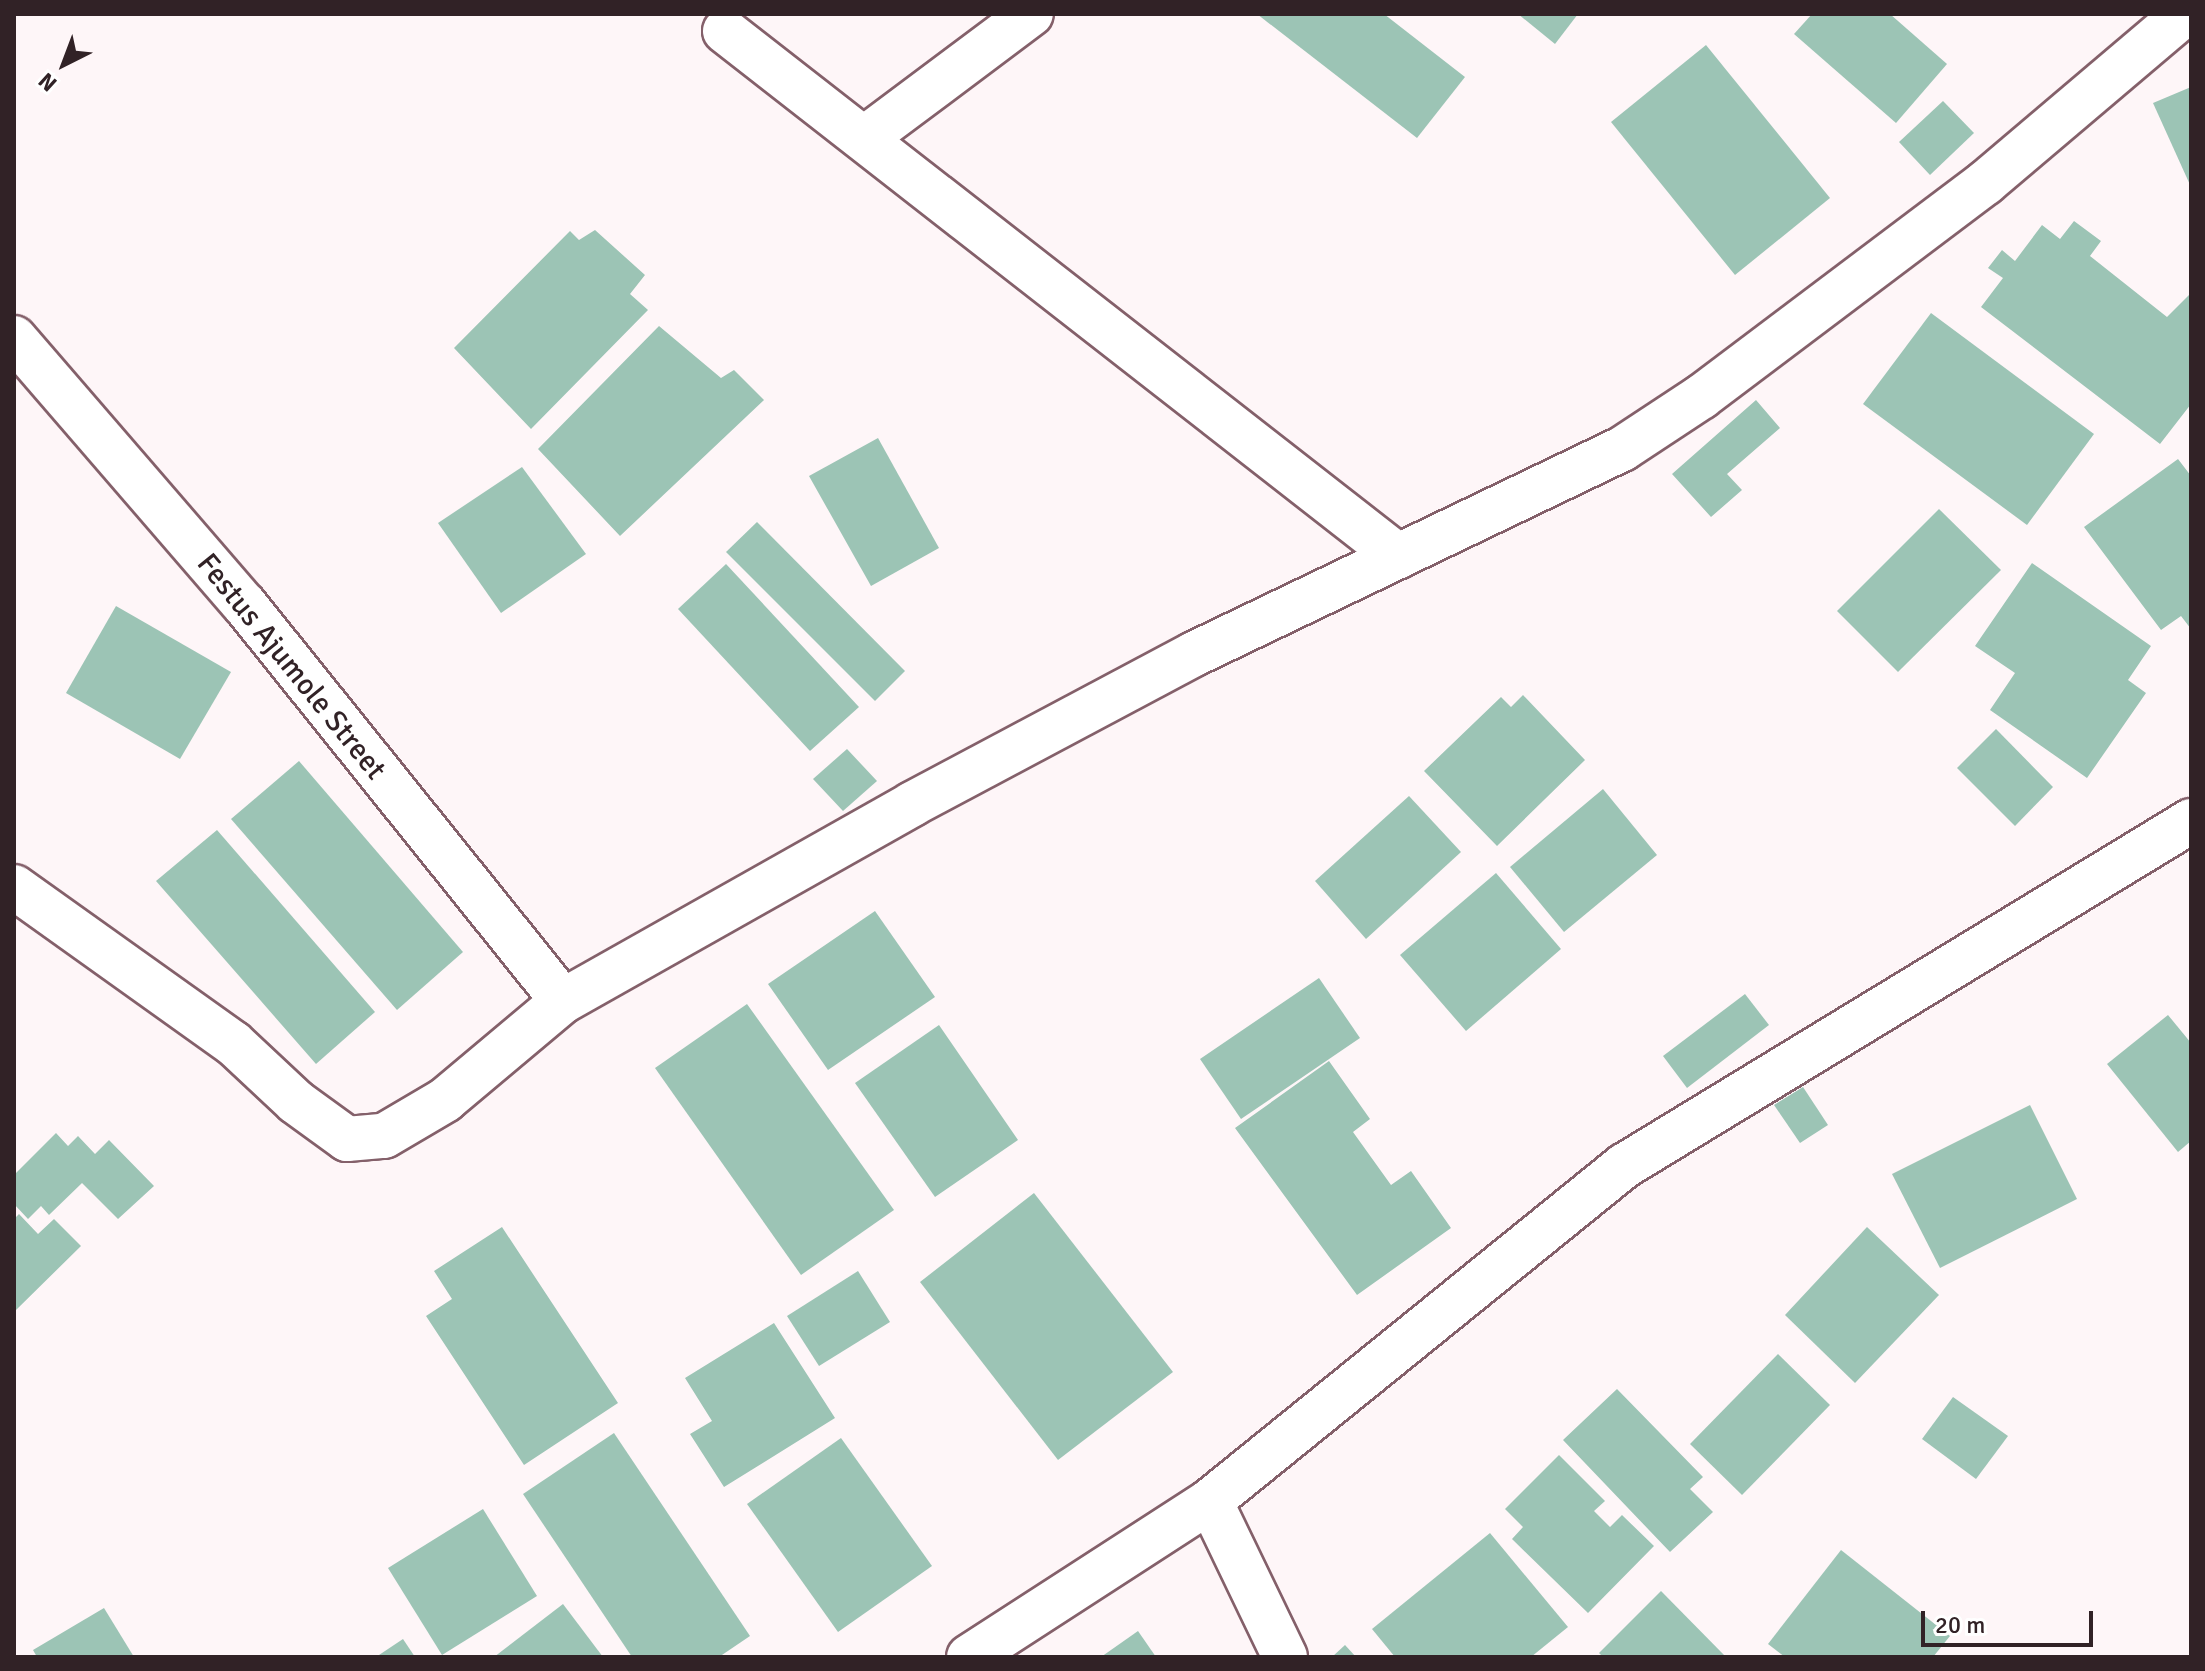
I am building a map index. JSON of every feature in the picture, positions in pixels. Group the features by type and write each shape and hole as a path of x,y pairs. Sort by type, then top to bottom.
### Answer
{"street":[{"path":"865,138 1031,14"},
{"path":"14,887 233,1043 296,1102 347,1139 384,1136 445,1100 563,1001 912,804 1194,654 1622,449 1701,397 1985,183 2184,14"},
{"path":"725,31 1398,556"},
{"name":"Festus Ajumole Street","path":"14,338 244,604 563,1001"},
{"path":"969,1657 1210,1501 1624,1166 2191,821"},
{"path":"1210,1501 1285,1657"}],"building":[{"path":"1257,14 1384,14 1465,77 1417,138"},
{"path":"1518,14 1578,14 1555,44"},
{"path":"1812,14 1890,14 1947,64 1896,123 1794,34"},
{"path":"1706,45 1830,198 1735,275 1611,122"},
{"path":"2191,87 2191,187 2153,103"},
{"path":"1943,101 1974,133 1930,175 1899,142"},
{"path":"2074,221 2101,241 2090,256 2167,317 2191,293 2191,404 2160,444 1981,307 2003,278 1988,268 2002,250 2015,261 2042,225 2060,239"},
{"path":"595,230 645,275 630,294 648,310 531,429 454,348 570,231 579,240"},
{"path":"1931,313 2094,434 2027,525 1863,404"},
{"path":"659,326 721,378 734,370 764,400 620,536 538,449"},
{"path":"1756,400 1780,428 1727,474 1742,490 1711,517 1672,474"},
{"path":"878,438 939,548 871,586 809,476"},
{"path":"2178,459 2191,476 2191,629 2181,616 2161,630 2084,527"},
{"path":"522,467 586,554 501,613 438,523"},
{"path":"1939,509 2001,570 1898,672 1837,611"},
{"path":"757,522 905,671 875,701 726,552"},
{"path":"2032,563 2151,646 2128,680 2146,693 2087,778 1990,710 2015,673 1975,646"},
{"path":"726,564 859,707 810,751 678,609"},
{"path":"116,606 231,672 180,759 66,693"},
{"path":"1523,695 1585,760 1497,846 1424,771 1501,697 1511,707"},
{"path":"1996,729 2053,787 2015,826 1957,768"},
{"path":"847,749 877,781 843,811 813,779"},
{"path":"299,761 463,952 397,1010 231,819"},
{"path":"1603,789 1657,855 1564,932 1510,867"},
{"path":"1409,796 1461,852 1366,939 1315,881"},
{"path":"217,830 375,1012 316,1064 156,881"},
{"path":"1496,873 1561,949 1466,1031 1400,955"},
{"path":"875,911 935,997 828,1070 768,984"},
{"path":"1319,978 1360,1038 1241,1119 1200,1059"},
{"path":"1745,994 1769,1025 1687,1088 1663,1056"},
{"path":"747,1004 894,1210 801,1275 655,1068"},
{"path":"2168,1015 2191,1043 2191,1141 2178,1152 2107,1064"},
{"path":"939,1025 1018,1140 935,1197 855,1083"},
{"path":"1329,1061 1370,1119 1353,1132 1391,1185 1411,1171 1451,1228 1357,1295 1235,1128"},
{"path":"1803,1087 1828,1125 1800,1143 1774,1105"},
{"path":"2030,1105 2077,1199 1940,1268 1892,1174"},
{"path":"56,1133 68,1146 78,1136 95,1154 109,1140 154,1186 118,1219 82,1183 49,1215 41,1206 28,1219 14,1204 14,1175"},
{"path":"1034,1193 1173,1372 1058,1460 920,1282"},
{"path":"19,1214 38,1234 54,1219 81,1246 14,1312 14,1219"},
{"path":"502,1227 618,1403 524,1465 426,1316 452,1299 434,1271"},
{"path":"1867,1227 1939,1295 1855,1383 1785,1315"},
{"path":"858,1271 890,1322 819,1366 787,1316"},
{"path":"774,1323 835,1418 724,1487 690,1434 712,1421 685,1378"},
{"path":"1778,1354 1830,1405 1742,1495 1690,1444"},
{"path":"1617,1389 1703,1477 1690,1489 1713,1512 1670,1552 1563,1440"},
{"path":"1953,1397 2008,1436 1976,1479 1922,1439"},
{"path":"614,1433 750,1636 719,1657 632,1657 523,1494"},
{"path":"841,1438 932,1566 838,1632 747,1504"},
{"path":"1559,1455 1605,1501 1594,1511 1610,1527 1622,1515 1654,1546 1588,1613 1512,1539 1523,1527 1505,1509"},
{"path":"483,1509 537,1596 442,1655 388,1568"},
{"path":"1490,1533 1568,1627 1531,1657 1395,1657 1372,1629"},
{"path":"1841,1550 1950,1636 1933,1657 1785,1657 1768,1644"},
{"path":"1661,1591 1726,1657 1603,1657 1599,1653"},
{"path":"563,1604 603,1657 494,1657"},
{"path":"104,1608 134,1657 37,1657 33,1650"},
{"path":"1138,1631 1156,1657 1101,1657"},
{"path":"403,1639 415,1657 376,1657"},
{"path":"1345,1645 1356,1657 1332,1657"}]}
